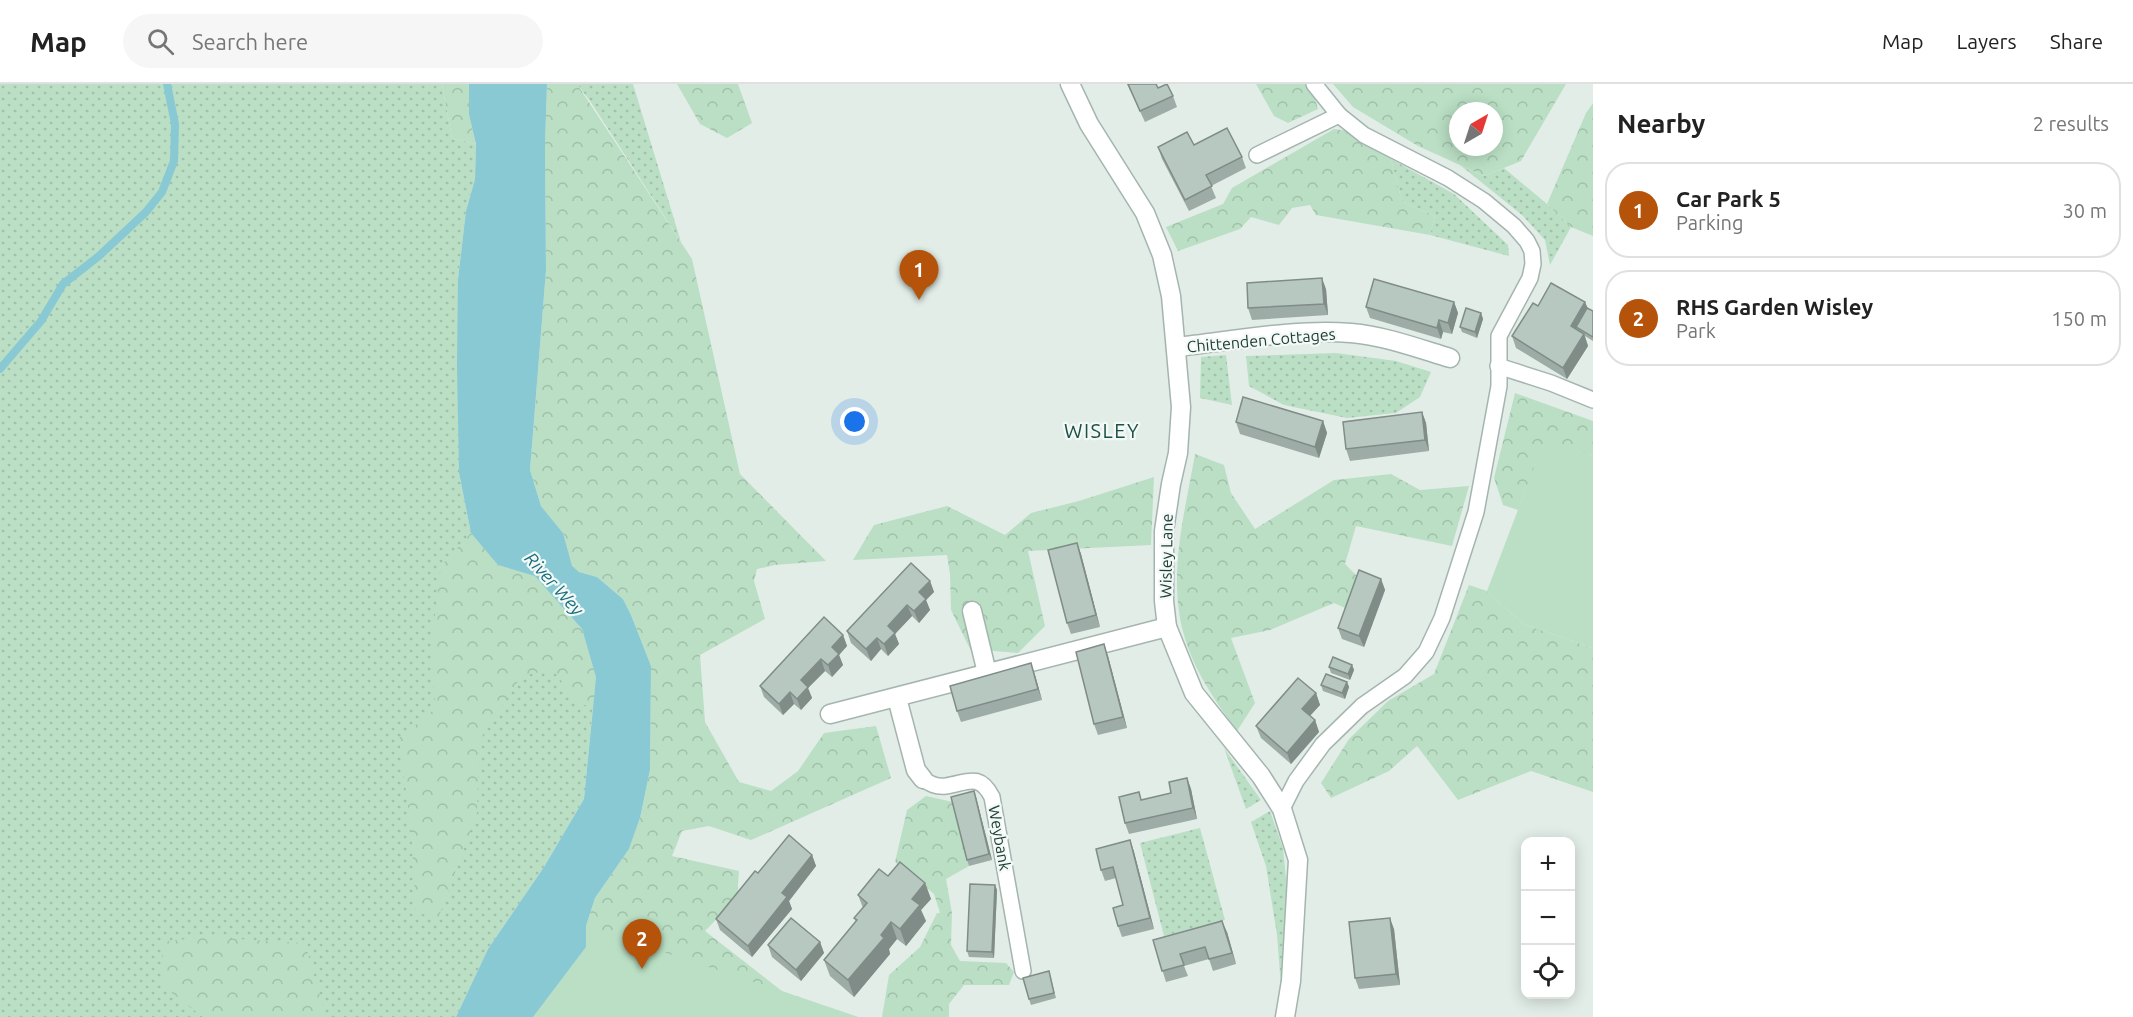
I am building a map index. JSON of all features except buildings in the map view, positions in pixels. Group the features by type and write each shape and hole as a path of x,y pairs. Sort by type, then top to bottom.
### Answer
{"street":[{"name":"Wisley Lane","path":"1070,84 1089,124 1134,195 1155,235 1162,255 1171,296 1181,407 1178,453 1164,531 1164,590 1167,627 1194,693 1261,776 1282,810 1298,861 1291,981 1285,1017"},
{"name":"Chittenden Cottages","path":"1177,347 1317,332 1351,333 1384,338 1450,358"},
{"path":"972,611 987,673"},
{"path":"830,714 1167,627"},
{"name":"Weybank","path":"897,698 916,770 922,779"}],"lane":[{"path":"1282,810 1296,781 1323,744 1362,706 1405,676 1426,652 1442,618 1476,512 1499,386 1499,336 1530,278 1533,264 1532,251 1527,241 1514,226 1484,201 1466,188 1364,135 1339,115 1314,84"},
{"path":"1257,155 1339,115"},
{"path":"1498,366 1551,383 1593,400"},
{"name":"Weybank","path":"922,779 933,786 945,786 966,780 975,781 983,785 992,797 1023,972"}],"green space":[{"path":"0,84 442,84 452,138 476,144 475,179 466,211 458,279 459,473 471,533 596,676 584,799 544,867 488,949 456,1017 0,1017"},
{"path":"442,84 469,84 469,115 476,144 452,138"},
{"path":"547,84 577,84 692,259 740,474 826,561 775,565 757,569 754,581 765,619 700,655 705,722 739,782 771,791 798,771 824,733 876,726 891,778 751,840 709,826 682,831 672,856 739,871 737,898 705,931 782,991 858,1017 533,1017 586,947 586,926 595,898 629,849 640,818 650,770 651,666 631,615 623,599 597,577 579,572 571,566 563,533 541,506 530,470 546,270"},
{"path":"577,84 633,84 681,242 590,101"},
{"path":"677,84 738,84 752,123 727,138 700,124"},
{"path":"1256,84 1305,84 1313,91 1318,109 1288,123 1274,116"},
{"path":"1333,84 1566,84 1521,161 1484,176 1418,146 1353,107"},
{"path":"1593,103 1593,236 1571,227 1547,204 1586,113"},
{"path":"1334,129 1349,131 1391,159 1402,202 1435,216 1430,235 1316,215 1310,205 1292,208 1279,225 1251,217 1240,229 1178,251 1166,227 1223,204 1232,188"},
{"path":"1391,159 1454,194 1508,245 1509,256 1430,235 1435,216 1402,202"},
{"path":"1460,165 1484,176 1504,168 1571,227 1550,265 1545,240 1522,215"},
{"path":"1336,353 1396,361 1431,372 1420,397 1396,413 1347,418 1284,405 1249,386 1246,356"},
{"path":"1226,355 1232,405 1200,398 1201,357"},
{"path":"1515,393 1593,421 1593,456 1545,440 1518,510 1503,505 1494,478"},
{"path":"1545,439 1593,456 1593,648 1523,624 1487,591"},
{"path":"1195,454 1224,465 1231,493 1255,529 1334,480 1391,474 1420,490 1469,486 1452,546 1356,526 1345,564 1363,582 1352,611 1334,603 1270,630 1231,638 1255,703 1237,731 1200,674 1188,648 1179,613 1177,567 1179,544"},
{"path":"1154,477 1151,545 1028,551 1045,626 1018,653 970,649 951,610 947,555 853,560 874,525 947,506 1005,535 1031,513 1079,501"},
{"path":"471,533 498,565 535,575 582,629 596,676 593,707 576,703 554,670 522,675 479,741 477,813 438,919 416,912 411,829 399,738 435,709 432,639 441,566"},
{"path":"1469,585 1487,591 1523,624 1593,648 1593,792 1531,771 1458,800 1417,746 1389,771 1331,798 1321,783 1349,739 1388,701 1434,674"},
{"path":"1224,748 1261,800 1246,809"},
{"path":"926,796 953,802 969,866 946,879 952,913 951,945 960,961 1006,963 1014,972 1009,985 964,985 949,1004 949,1017 882,1017 889,975 920,947 937,913 940,913 934,894 895,862 907,810"},
{"path":"1270,811 1283,848 1287,888 1281,986 1277,935 1266,866 1251,822"},
{"path":"1200,828 1225,920 1164,936 1140,843"},
{"path":"586,926 858,1017 533,1017 586,947"},
{"path":"203,937 305,943 326,1017 203,1017 164,987 161,942"}],"water":[{"name":"River Wey","path":"469,84 547,84 546,270 530,470 541,506 563,533 572,566 579,572 597,577 623,599 651,666 650,770 640,818 629,849 595,898 586,926 586,947 533,1017 456,1017 488,949 544,867 584,799 596,677 582,629 535,576 498,565 471,533 459,473 457,365 458,279 466,211 475,179 476,144 469,115"}],"waterway":[{"path":"0,369 41,321 63,284 99,256 146,212 162,192 174,161 175,124 167,84"}],"place":[{"name":"Car Park 5","path":"919,300"},
{"name":"RHS Garden Wisley","path":"642,969"}],"district":[{"name":"WISLEY","path":"1102,431"}]}
